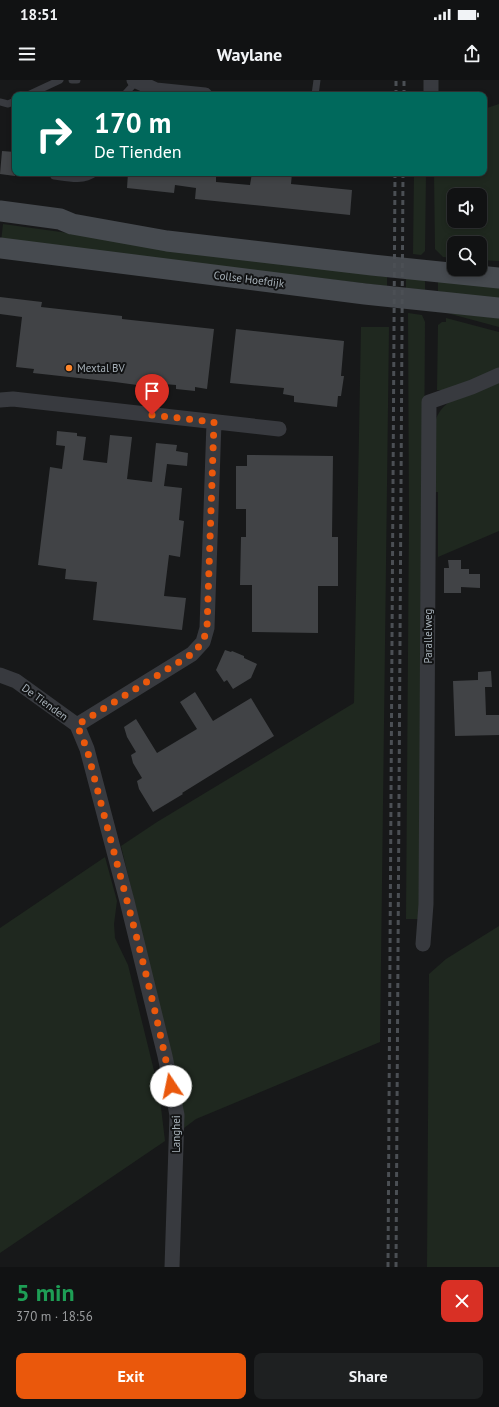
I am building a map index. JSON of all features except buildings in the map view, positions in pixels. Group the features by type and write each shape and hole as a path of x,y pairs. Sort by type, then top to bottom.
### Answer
{"main road":[{"path":"0,211 60,219 72,224 167,241 499,278"},
{"path":"0,219 59,226 72,224"},
{"name":"Collse Hoefdijk","path":"0,248 365,294 499,308"}],"street":[{"path":"431,80 431,92"},
{"path":"135,81 156,90 176,92"},
{"name":"Parallelweg","path":"422,944 426,904 430,402 472,387 499,375"},
{"path":"0,400 13,399 279,429"},
{"name":"De Tienden","path":"0,675 16,681 77,725 192,654 203,642 207,628 214,422"},
{"name":"Langhei","path":"77,725 87,749 127,901 165,1056 177,1115 172,1267"}],"lane":[{"path":"34,92 60,80"},
{"path":"72,80 77,80"},
{"path":"316,92 317,80"},
{"path":"126,92 135,81"},
{"path":"0,102 8,104 12,102"},
{"path":"54,176 78,179 90,176"}],"shaded area":[{"path":"499,104 499,261 487,260 487,236 447,236 447,257 443,257 435,249 434,176 487,176 487,108"},
{"path":"414,176 426,176 425,251 421,255 413,254"},
{"path":"3,224 387,277 387,286 1,242"},
{"path":"406,278 425,280 425,290 406,288"},
{"path":"438,282 499,282 499,304 438,291"},
{"path":"408,313 422,315 425,322 421,919 406,919 409,519"},
{"path":"447,313 499,318 499,327"},
{"path":"446,318 499,332 499,371 444,390 437,390 438,325 442,322 446,322"},
{"path":"361,327 389,327 380,1042 196,1119 184,1128 176,1075 121,846 157,822 354,703"},
{"path":"499,382 499,531 438,557 438,492 433,492 436,419 440,411 454,399 463,394"},
{"path":"105,857 117,901 114,924 115,938 128,965 159,1091 165,1141 0,1253 0,928"},
{"path":"499,926 499,1267 427,1267 429,974 446,959"}],"railway":[{"path":"396,80 396,92"},
{"path":"404,80 404,92"},
{"path":"388,1267 395,176"},
{"path":"396,1267 403,176"}],"place":[{"name":"Mextal BV","path":"69,368"}],"route":[{"path":"152,415 214,422 207,628 203,642 192,654 77,725 87,749 127,901 171,1086"}]}
